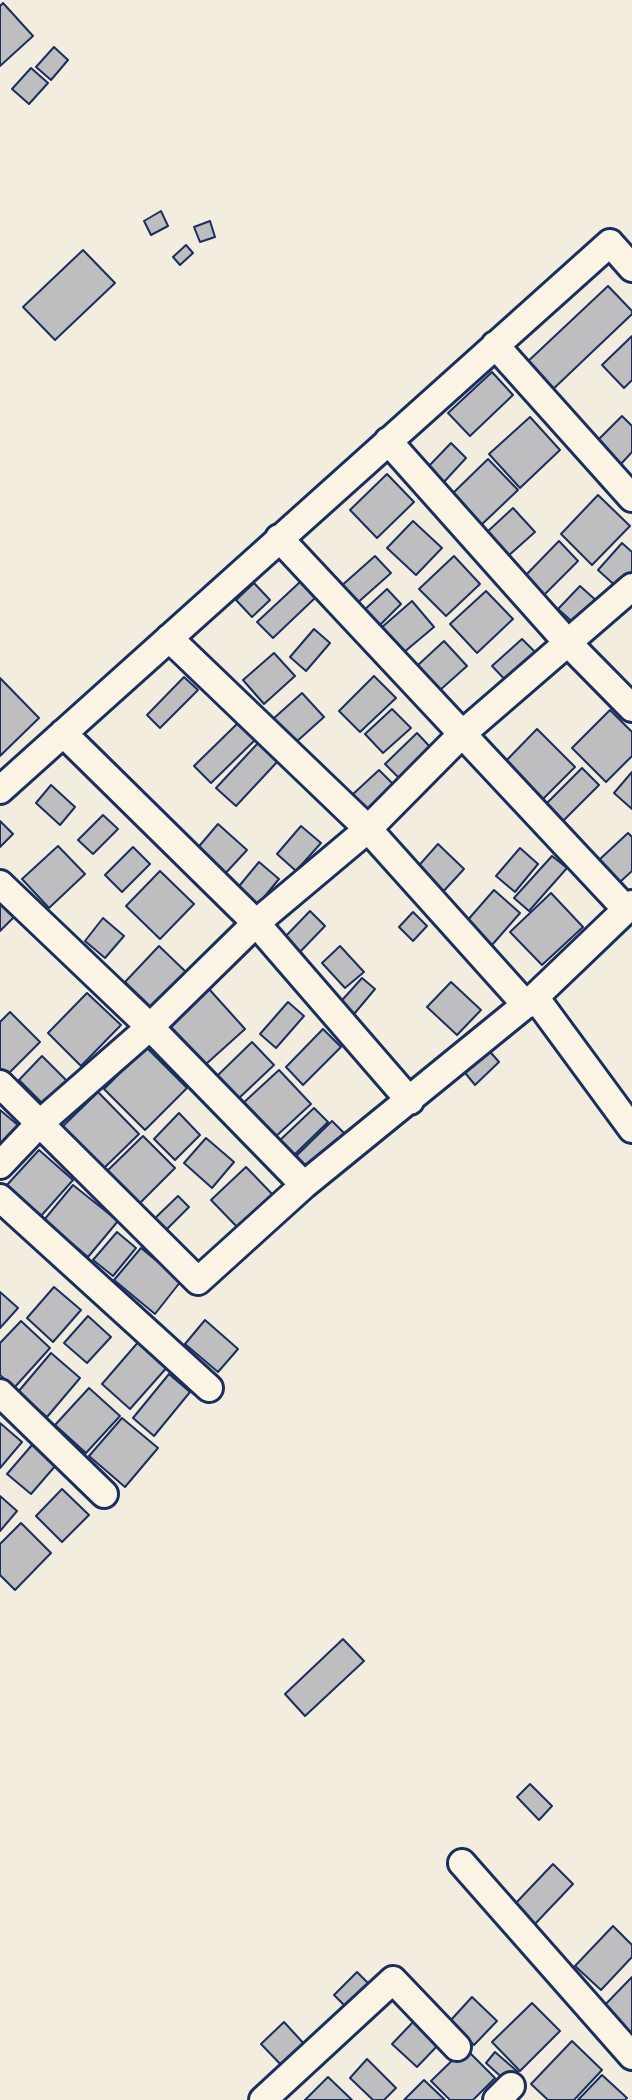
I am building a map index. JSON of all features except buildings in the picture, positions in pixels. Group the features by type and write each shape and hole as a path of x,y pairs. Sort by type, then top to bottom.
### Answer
{"street":[{"path":"0,790 610,243 632,268"},
{"path":"495,345 632,498"},
{"path":"388,441 568,642 632,708"},
{"path":"0,1084 198,1281 304,1185 530,1001 629,906 462,734 279,538"},
{"path":"0,1165 38,1124 150,1027 256,923 368,829 462,734 632,587"},
{"path":"169,638 368,829 530,1001 632,1129"},
{"path":"63,733 256,923 410,1101"},
{"path":"0,884 150,1027 304,1185"},
{"path":"0,1198 209,1388"},
{"path":"0,1393 103,1494"},
{"path":"462,1863 632,2056"},
{"path":"263,2100 393,1980 457,2046"}]}
